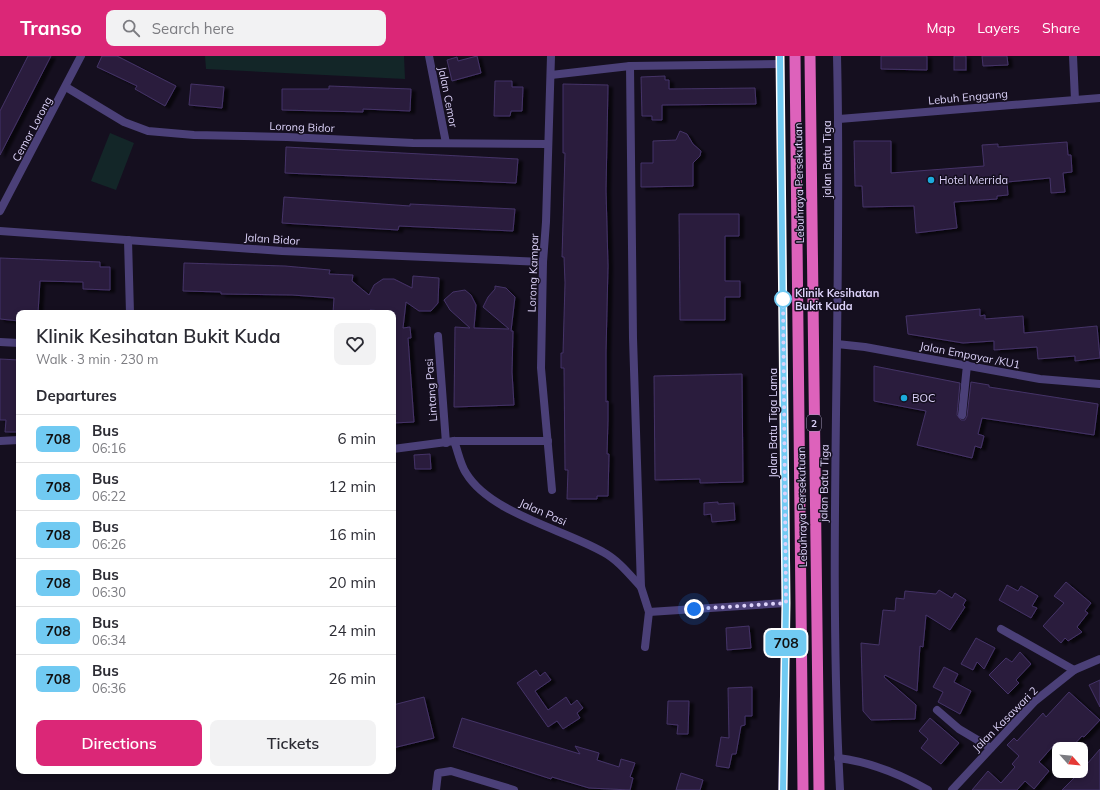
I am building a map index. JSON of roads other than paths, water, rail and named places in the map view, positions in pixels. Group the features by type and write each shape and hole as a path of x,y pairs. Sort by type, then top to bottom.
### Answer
{"highway":[{"name":"Lebuhraya Persekutuan","path":"795,56 803,790"},
{"name":"Lebuhraya Persekutuan","path":"810,56 819,790"}],"street":[{"name":"Cemor Lorong","path":"0,211 81,56"},
{"name":"Jalan Cemor","path":"429,56 446,143"},
{"name":"Lorong Kampar","path":"551,56 546,222 543,262 541,368 552,490"},
{"name":"jalan Batu Tiga","path":"837,56 839,119 834,492 838,758 840,790"},
{"path":"1073,56 1075,100"},
{"path":"551,75 630,66 780,60"},
{"name":"Jalan Batu Tiga Lama","path":"780,60 786,603 782,790"},
{"path":"630,66 633,338 641,587 649,612 645,647"},
{"name":"Lorong Bidor","path":"66,87 124,122 148,131 194,136 446,143 548,144"},
{"name":"Lebuh Enggang","path":"839,119 1100,98"},
{"name":"Jalan Bidor","path":"0,231 282,251 543,262"},
{"path":"128,240 130,310"},
{"name":"Lintang Pasi","path":"438,336 446,443"},
{"path":"0,342 16,343"},
{"name":"Jalan Empayar /KU1","path":"837,344 865,347 1040,379 1100,384"},
{"path":"962,414 967,365"},
{"path":"0,440 16,440"},
{"path":"396,449 454,441 548,441"},
{"name":"Jalan Pasi","path":"454,441 465,473 476,485 495,500 520,515 604,552 624,568 641,587"},
{"path":"649,612 786,603"},
{"path":"1001,629 1074,670"},
{"name":"Jalan Kasawari 2","path":"952,790 1035,701 1074,670 1100,659"},
{"path":"937,710 959,729 991,748"},
{"path":"838,758 851,759 890,771 928,790"},
{"path":"436,790 438,773 451,771 514,790"}],"place":[{"name":"Hotel Merrida","path":"931,180"},
{"name":"Klinik Kesihatan Bukit Kuda","path":"783,299"},
{"name":"BOC","path":"904,398"}]}
